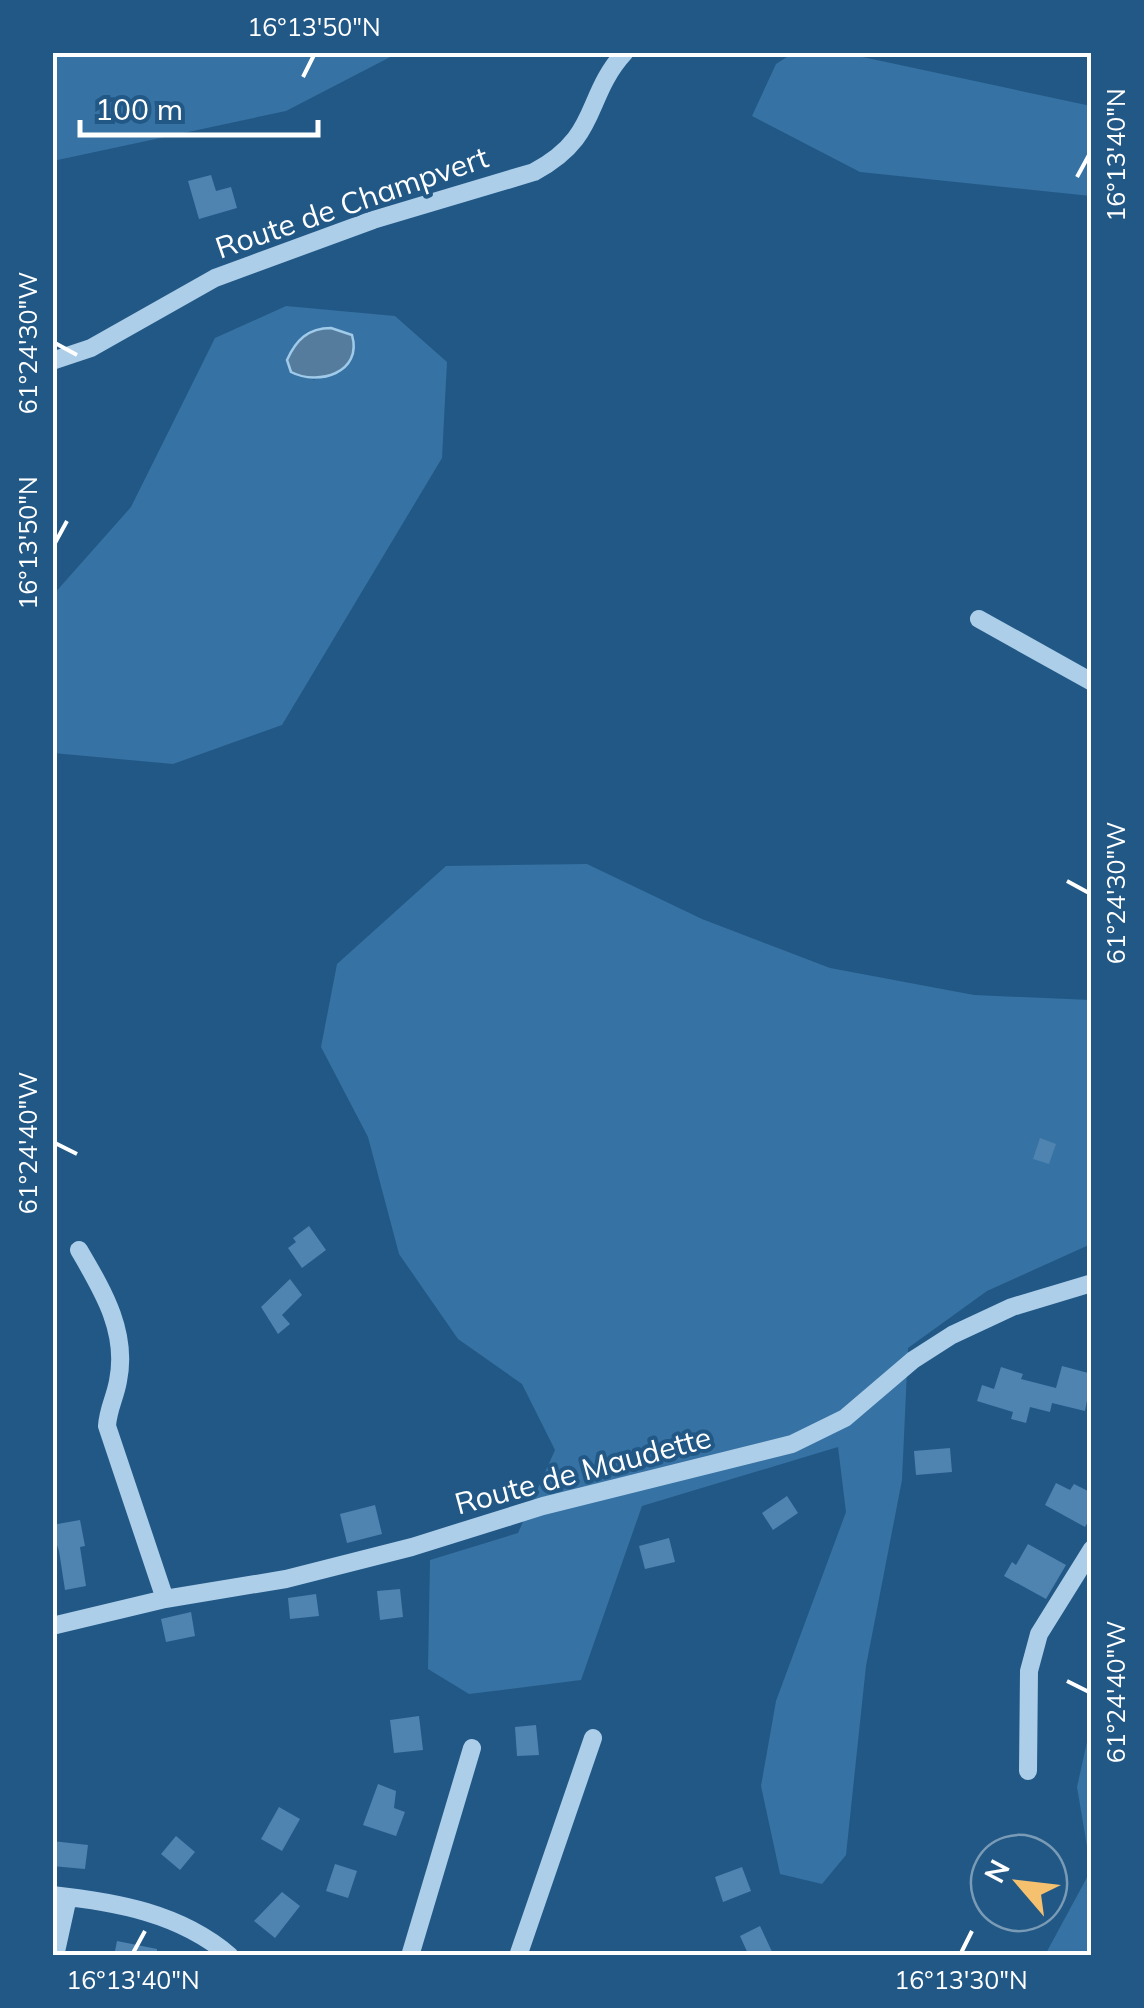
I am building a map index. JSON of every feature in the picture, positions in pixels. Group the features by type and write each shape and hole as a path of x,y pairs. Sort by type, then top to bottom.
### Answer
{"street":[{"name":"Route de Champvert","path":"52,361 91,348 215,278 373,220 534,172 572,146 584,130 613,65 626,52"},
{"path":"979,619 1092,682"},
{"path":"79,1250 102,1288 120,1333 120,1372 108,1406 107,1426 165,1599"},
{"name":"Route de Maudette","path":"52,1626 165,1599 286,1579 543,1506 792,1444 845,1418 913,1360 952,1334 1012,1306 1092,1283"},
{"path":"1028,1771 1029,1671 1034,1652 1040,1634 1092,1548"},
{"path":"518,1956 594,1738"},
{"path":"410,1956 472,1748"},
{"path":"56,1956 60,1896 102,1900 172,1919 230,1956"}],"shaded area":[{"path":"52,53 398,53 286,111 53,161"},
{"path":"793,53 844,53 1091,106 1091,196 860,172 752,116 776,64"},
{"path":"286,306 395,316 447,362 442,458 282,725 173,764 53,753 53,595 131,507 215,338","holes":["331,328 354,350 342,370 313,380 301,339 307,332"]},
{"path":"331,328 352,335 354,348 345,367 325,376 291,372 287,360 299,341 316,330"},
{"path":"587,864 702,919 830,968 974,995 1091,1000 1091,1244 987,1291 908,1348 902,1480 866,1666 846,1855 822,1884 780,1874 761,1786 776,1701 846,1512 838,1447 642,1506 581,1680 469,1694 428,1669 430,1560 518,1533 555,1450 522,1384 458,1339 399,1254 368,1137 321,1047 337,964 446,866"},
{"path":"1091,1724 1091,1870 1077,1787"},
{"path":"1091,1870 1091,1955 1045,1955 1057,1933 1069,1933 1069,1911"}],"building":[{"path":"211,175 216,191 231,187 237,208 199,219 188,181"},
{"path":"1040,1138 1056,1144 1049,1164 1033,1159"},
{"path":"309,1226 326,1250 302,1268 288,1248 296,1242 293,1238"},
{"path":"290,1279 302,1295 282,1315 290,1324 278,1334 261,1307"},
{"path":"1062,1366 1092,1374 1085,1411 1052,1403 1050,1412 1030,1407 1026,1423 1011,1419 1013,1412 977,1401 982,1385 994,1389 1001,1367 1023,1374 1021,1379 1056,1388"},
{"path":"950,1448 952,1472 916,1475 914,1451"},
{"path":"1056,1483 1070,1490 1074,1484 1092,1493 1092,1515 1085,1527 1045,1505"},
{"path":"787,1496 798,1513 773,1530 762,1513"},
{"path":"375,1505 382,1534 347,1543 340,1514"},
{"path":"80,1520 86,1586 65,1590 59,1551 57,1545 52,1546 52,1525"},
{"path":"669,1538 675,1562 645,1569 639,1546"},
{"path":"1028,1544 1066,1565 1046,1599 1004,1576"},
{"path":"400,1589 403,1617 380,1620 377,1591"},
{"path":"316,1594 319,1616 290,1619 288,1598"},
{"path":"191,1612 195,1636 166,1642 161,1619"},
{"path":"419,1716 423,1750 394,1753 390,1720"},
{"path":"536,1725 539,1755 517,1756 515,1727"},
{"path":"378,1784 396,1791 394,1808 405,1812 396,1836 363,1825"},
{"path":"279,1807 300,1819 282,1851 261,1839"},
{"path":"176,1836 195,1852 180,1870 161,1854"},
{"path":"52,1841 88,1845 85,1869 52,1866"},
{"path":"335,1864 357,1871 348,1898 326,1891"},
{"path":"742,1867 751,1891 723,1902 715,1877"},
{"path":"282,1892 300,1906 275,1938 254,1921"},
{"path":"760,1926 774,1956 749,1956 740,1936"},
{"path":"117,1941 157,1949 157,1956 114,1956"}]}
